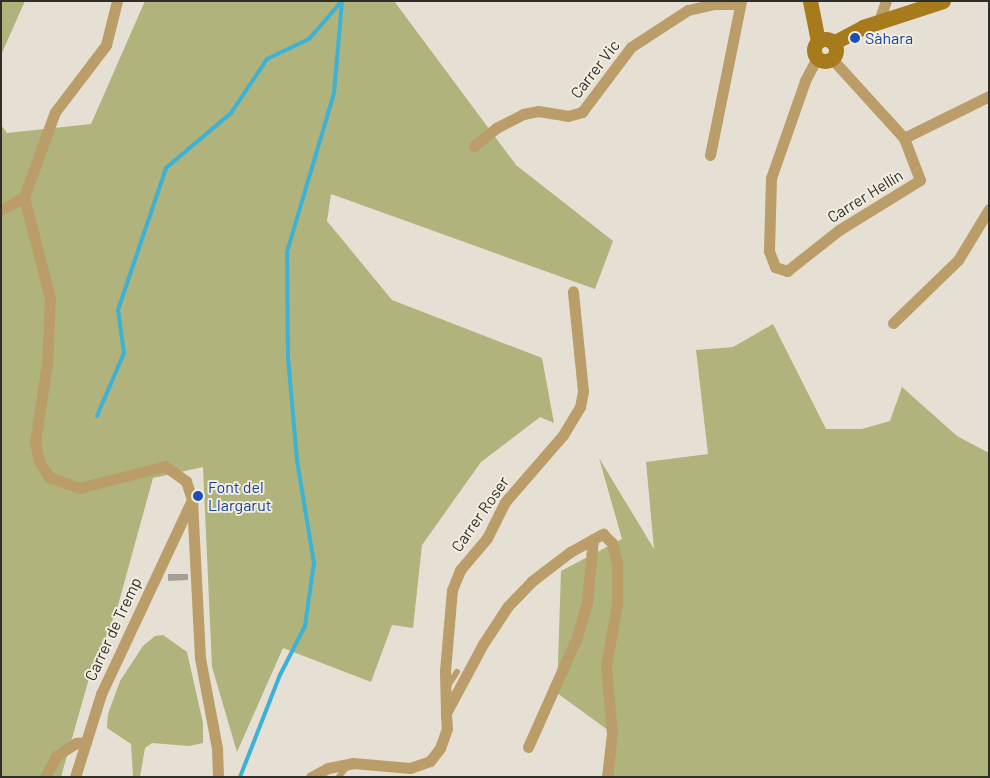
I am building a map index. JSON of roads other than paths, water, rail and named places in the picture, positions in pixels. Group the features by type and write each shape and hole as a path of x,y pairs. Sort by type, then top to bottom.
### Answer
{"street":[{"path":"117,1 106,45 55,112 24,198 50,298 47,363 35,442 39,461 49,478 80,488 165,466 186,481 192,500 196,624 217,748 218,777"},
{"path":"810,1 818,41 813,50 824,59 836,52 833,43 826,39 818,41"},
{"path":"879,21 886,1"},
{"path":"833,43 879,21 942,1"},
{"path":"710,155 741,2"},
{"name":"Carrer Vic","path":"474,146 496,128 523,114 538,111 568,116 582,112 631,47 688,10 713,4 741,2"},
{"name":"Carrer Hellín","path":"824,59 904,138 920,180 839,230 787,270 775,266 769,250 771,178 805,81 824,59"},
{"path":"904,138 989,96"},
{"path":"1,210 24,198"},
{"path":"893,323 958,260 989,209"},
{"name":"Carrer Roser","path":"311,777 328,768 348,764 410,768 430,761 440,748 446,729 446,689 452,590 460,570 487,538 505,502 563,435 580,407 583,391 573,292"},
{"name":"Carrer de Tremp","path":"75,777 101,694 192,500"},
{"path":"446,713 483,644 508,606 532,580 570,552 598,537"},
{"path":"528,746 577,637 588,602 598,537"},
{"path":"598,537 612,543 617,563 617,604 606,666 612,733 607,777"},
{"path":"45,777 56,756 76,743 86,742"}],"lane":[{"path":"446,689 457,672"},
{"path":"339,777 348,764"}],"waterway":[{"path":"97,416 124,353 118,310 166,168 231,113 267,59 309,39 342,1"},
{"path":"240,777 280,675 305,626 314,563 297,460 288,358 287,252 334,93 342,1"}],"place":[{"name":"Sàhara","path":"855,38"},
{"name":"Font del Llargarut","path":"198,496"}]}
